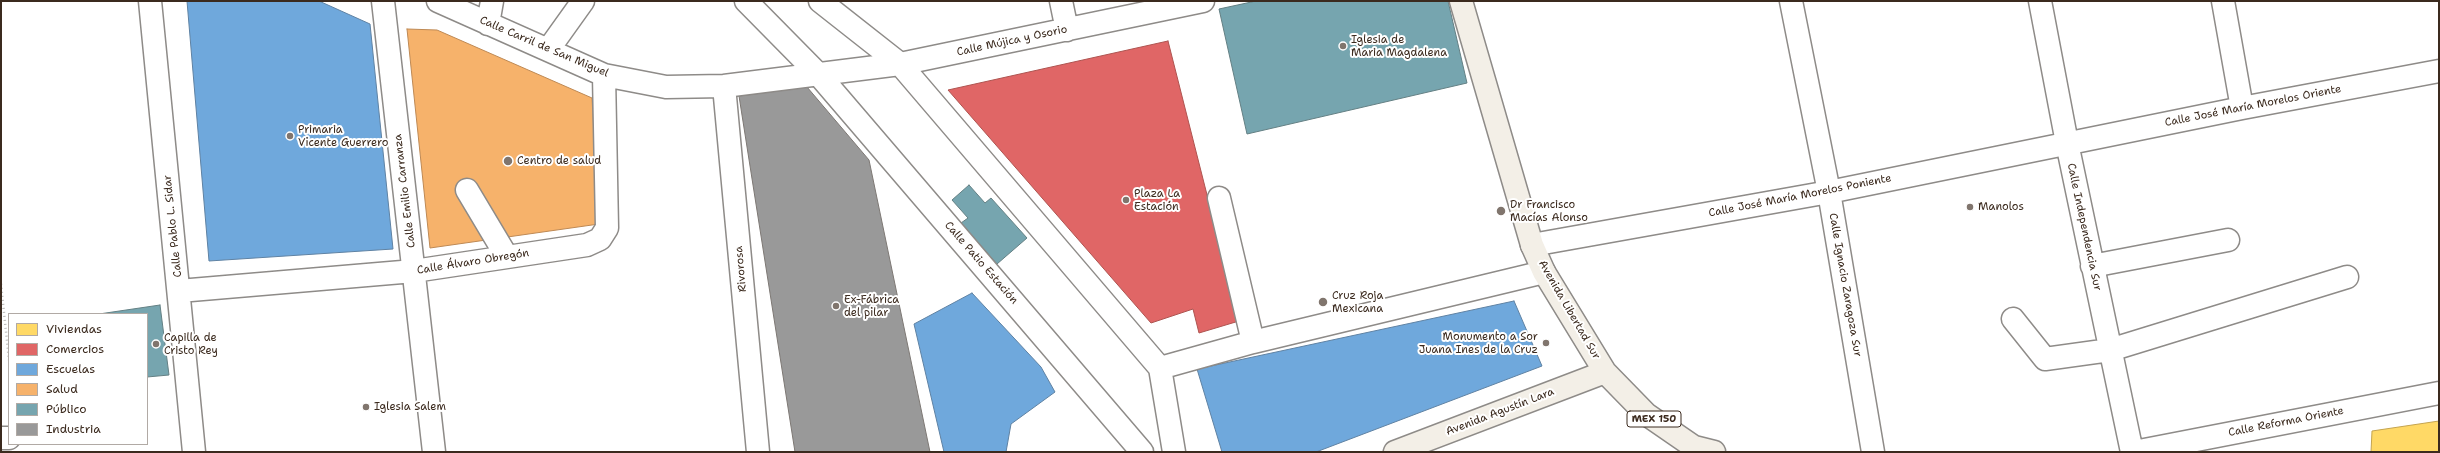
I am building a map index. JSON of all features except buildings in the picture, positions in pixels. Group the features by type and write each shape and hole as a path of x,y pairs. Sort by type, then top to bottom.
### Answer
{"main road":[{"name":"Avenida Libertad Sur","path":"1462,1 1532,246 1544,272 1605,372 1646,414 1700,450"},
{"name":"Avenida Agustín Lara","path":"1395,452 1605,372"}],"street":[{"name":"Calle Pablo L. Sidar","path":"150,1 194,452"},
{"name":"Calle Emilio Carranza","path":"384,1 434,452"},
{"name":"Calle Carril de San Miguel","path":"438,1 604,75 666,87 724,86 819,75"},
{"path":"488,24 492,1"},
{"path":"548,50 583,1"},
{"name":"Calle Patio Estación","path":"746,1 819,75 1142,452"},
{"path":"820,1 900,64 1160,368 1174,452"},
{"path":"1062,1 1067,30"},
{"name":"Calle Mújica y Osorio","path":"819,75 900,64 1203,1"},
{"name":"Calle Ignacio Zaragoza Sur","path":"1791,1 1829,192 1873,452"},
{"name":"Calle Independencia Sur","path":"2040,1 2092,266 2133,452"},
{"path":"2223,1 2242,108"},
{"name":"Calle José María Morelos Oriente","path":"2067,143 2439,71"},
{"name":"Calle Álvaro Obregón","path":"179,291 414,271 587,245 600,239 607,228 604,75"},
{"name":"Rivorosa","path":"724,86 758,452"},
{"name":"Calle José María Morelos Poniente","path":"1532,246 1829,192 2067,143"},
{"path":"467,190 507,257"},
{"path":"1219,198 1253,342"},
{"path":"2092,266 2228,240"},
{"path":"1160,368 1253,342 1544,272"},
{"path":"2013,319 2045,359 2110,350 2347,277"},
{"name":"Calle Reforma Oriente","path":"2133,452 2439,393"}],"path":[{"path":"1,284 8,350"}],"place":[{"name":"Iglesia de Maria Magdalena","path":"1343,46"},
{"name":"Primaria Vicente Guerrero","path":"290,136"},
{"name":"Centro de salud","path":"508,161"},
{"name":"Plaza La Estación","path":"1126,200"},
{"name":"Manolos","path":"1970,207"},
{"name":"Dr Francisco Macías Alonso","path":"1501,211"},
{"name":"Cruz Roja Mexicana","path":"1323,302"},
{"name":"Ex-Fábrica del pilar","path":"836,306"},
{"name":"Monumento a Sor Juana Ines de la Cruz","path":"1546,343"},
{"name":"Capilla de Cristo Rey","path":"156,344"},
{"name":"Iglesia Salem","path":"366,407"}]}
